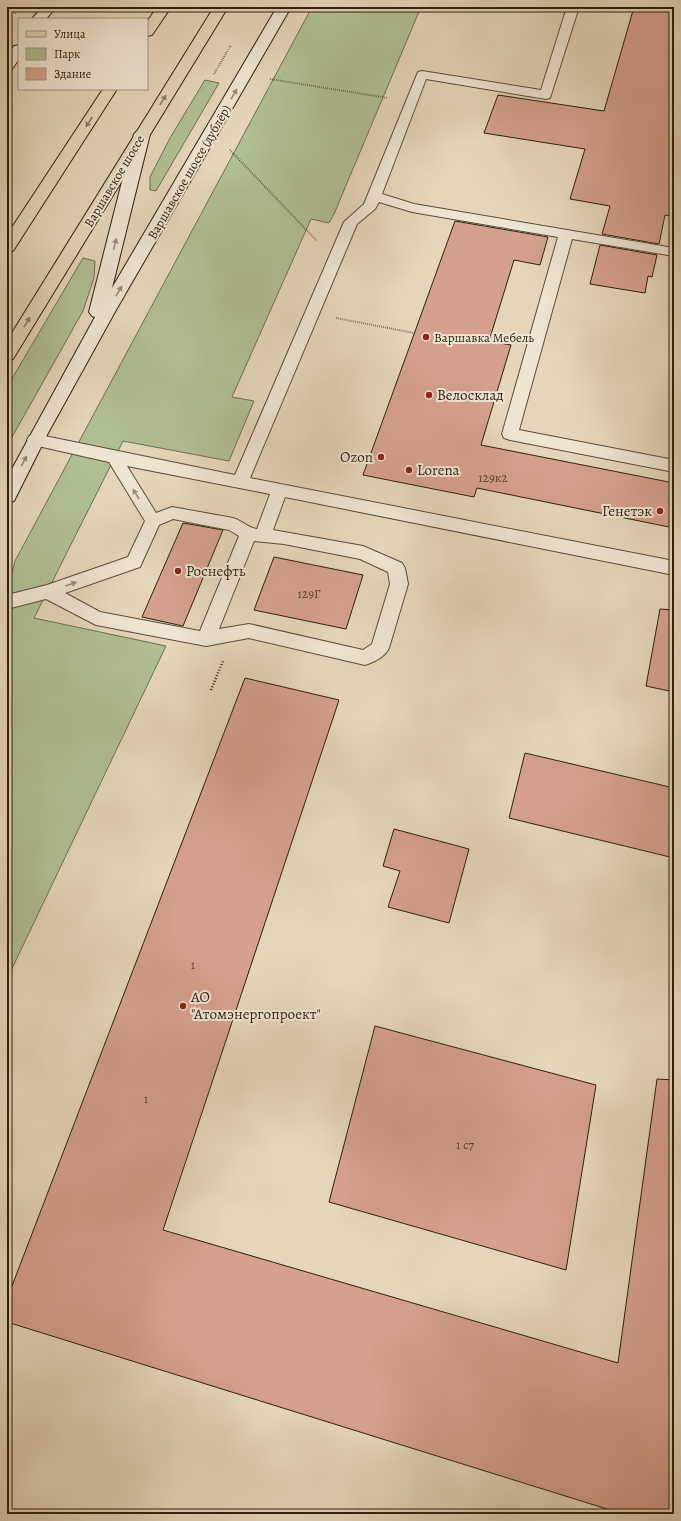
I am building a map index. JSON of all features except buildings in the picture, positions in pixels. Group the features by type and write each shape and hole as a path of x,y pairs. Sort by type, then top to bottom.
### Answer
{"main road":[{"path":"40,18 49,7"},
{"path":"148,31 164,7"},
{"name":"Варшавское шоссе","path":"7,355 221,7"},
{"name":"Варшавское шоссе (дублёр)","path":"92,337 284,7"},
{"path":"7,66 18,50"},
{"path":"7,247 109,90"},
{"path":"7,496 35,440 92,337 142,134"}],"lane":[{"path":"240,482 351,222 370,206 375,196 422,75 546,95 573,7"},
{"path":"375,196 412,208 674,252"},
{"path":"566,234 510,434 674,466"},
{"path":"35,440 674,568"},
{"path":"114,457 153,521"},
{"path":"206,639 255,535 280,490"},
{"path":"7,602 48,592 134,562 153,521 172,513 232,524 255,535 363,553 396,568 399,584 380,648 365,658 249,631 206,639 96,618 48,592"}],"path":[{"path":"214,74 231,45"},
{"path":"270,79 411,102"},
{"path":"230,149 335,260"},
{"path":"312,314 414,333"},
{"path":"211,690 220,668"}],"green space":[{"path":"312,7 421,7 334,214 329,223 311,219 232,397 254,401 229,461 123,441 34,618 166,646 7,979 7,663 11,644 7,639 7,592 15,561"},
{"path":"205,80 219,83 156,191 150,190 150,177 170,138"},
{"path":"83,258 95,261 94,278 83,311 7,446 7,387"}],"place":[{"name":"Варшавка Мебель","path":"426,337"},
{"name":"Велосклад","path":"429,395"},
{"name":"Ozon","path":"381,457"},
{"name":"Lorena","path":"409,470"},
{"name":"Генетэк","path":"660,511"},
{"name":"Роснефть","path":"178,571"},
{"name":"АО \"Атомэнергопроект\"","path":"183,1006"}]}
